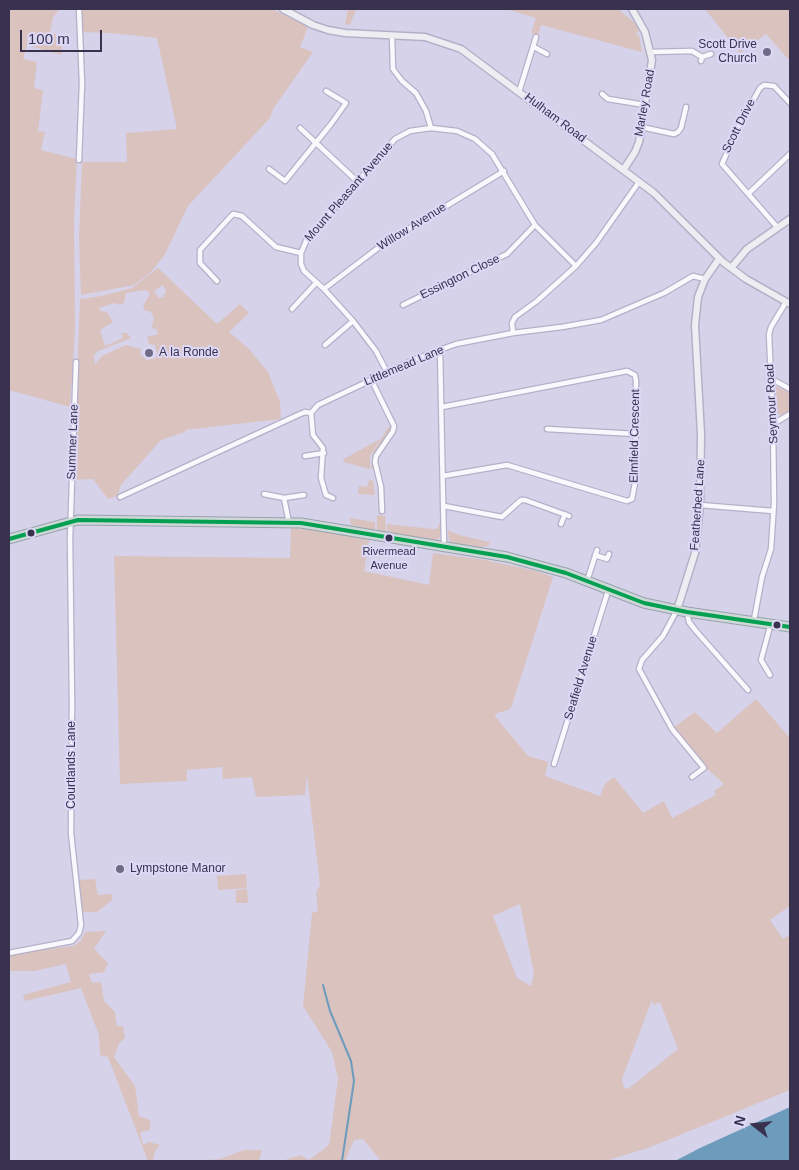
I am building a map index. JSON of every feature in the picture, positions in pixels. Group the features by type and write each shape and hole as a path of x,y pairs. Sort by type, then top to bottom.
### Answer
{"highway":[{"path":"9,539 70,522 86,520 289,523 335,528 444,548 507,557 566,573 608,591 644,603 687,612 754,620 790,627"}],"street":[{"path":"79,9 82,84 80,160"},
{"name":"Hulham Road","path":"283,9 313,25 328,30 425,37 448,43 461,49 624,169 669,206 719,259 788,303"},
{"name":"Marley Road","path":"624,169 635,152 652,60 646,32 632,9"},
{"path":"392,36 393,69 402,81 416,93 426,111 431,128"},
{"path":"519,92 536,37"},
{"path":"534,47 547,54"},
{"path":"651,52 689,50 702,59 711,54"},
{"name":"Scott Drive","path":"778,228 724,168 723,159 760,88 764,85 774,86 790,102"},
{"path":"269,169 285,181 346,103 326,91"},
{"path":"602,94 608,99 644,105"},
{"path":"641,127 674,134 681,128 686,107"},
{"path":"300,128 358,182"},
{"name":"Mount Pleasant Avenue","path":"387,372 376,351 353,320 316,283 301,264 301,253 306,239 395,138 410,131 431,128 457,131 475,140 492,154 504,171 520,203 536,226 576,266"},
{"path":"748,194 790,154"},
{"name":"Willow Avenue","path":"324,289 382,245 504,171"},
{"path":"513,333 512,323 520,312 537,301 576,266 596,244 639,182"},
{"path":"217,280 200,263 200,250 233,214 242,216 276,247 301,253"},
{"path":"731,268 747,249 790,219"},
{"name":"Essington Close","path":"404,305 507,254 536,226"},
{"name":"Featherbed Lane","path":"692,777 704,768 672,729 639,669 642,660 663,636 677,610 695,553 700,505 701,443 695,325 698,297 705,279 719,259"},
{"name":"Littlemead Lane","path":"120,497 298,414 305,412 311,414 318,405 371,379 440,350 475,340 513,333 562,328 601,320 664,294 693,276 705,279"},
{"path":"292,309 316,283"},
{"name":"Seymour Road","path":"754,620 762,577 771,549 773,511 773,424 769,334 771,327 788,303"},
{"path":"326,345 353,320"},
{"path":"440,350 444,548"},
{"name":"Summer Lane","path":"70,522 76,362"},
{"name":"Elmfield Crescent","path":"442,407 628,371 635,375 636,381 634,495 632,499 627,501 507,465 443,476"},
{"path":"770,378 790,389"},
{"path":"371,379 394,426 394,431 376,456 375,462 382,488 382,511"},
{"path":"311,414 313,435 323,448 324,453 320,469 321,478 326,495 333,498"},
{"path":"773,424 790,414"},
{"path":"554,422 554,430"},
{"path":"547,429 636,434"},
{"path":"305,456 324,453"},
{"path":"264,494 284,498 304,495"},
{"path":"284,498 289,523"},
{"path":"444,506 502,517 521,500 525,500 567,515 561,524"},
{"path":"700,505 773,511"},
{"name":"Courtlands Lane","path":"9,953 72,941 79,933 80,925 71,833 70,522"},
{"path":"586,582 596,552 607,559 609,554"},
{"name":"Seafield Avenue","path":"554,764 608,591"},
{"path":"687,612 690,622 696,631 748,690"},
{"path":"770,675 761,660 772,623"}],"shaded area":[{"path":"9,9 60,9 53,17 50,33 63,35 61,55 27,45 23,59 37,62 34,88 43,90 38,131 45,132 41,150 77,159 74,220 75,328 70,407 9,390"},
{"path":"81,9 272,9 308,27 300,47 313,52 273,109 270,118 188,206 164,256 150,273 134,285 81,295 79,238 82,162 127,162 126,133 177,129 157,38 82,32"},
{"path":"348,9 356,9 350,25 345,24"},
{"path":"506,9 618,9 636,24 639,31 635,34 639,35 642,52 541,25 538,35 531,33 536,18"},
{"path":"705,9 790,9 790,61 766,34 740,53"},
{"path":"158,268 217,324 240,304 249,313 229,332 249,349 268,372 280,402 281,419 185,430 185,432 161,440 121,485 117,496 108,499 93,479 73,480 80,299 102,296 132,288","holes":["163,285 166,291 163,297 159,298 154,291","146,290 150,294 143,306 145,311 150,311 154,317 152,326 153,329 156,328 158,334 147,337 149,344 155,345 156,358 147,360 140,354 141,349 126,345 102,356 95,364 94,355 98,351 131,338 127,333 121,333 123,338 105,346 100,330 113,322 107,312 101,311 99,308 114,303 120,305 124,303 126,293"]},
{"path":"775,386 790,393 790,410 781,415 778,413"},
{"path":"389,426 391,428 389,434 376,451 373,468 371,469 373,452"},
{"path":"380,439 370,456 370,469 343,462 344,459"},
{"path":"369,480 373,481 375,495 358,494 359,486 367,487"},
{"path":"377,515 385,516 386,532 377,530"},
{"path":"350,518 375,522 375,530 351,525"},
{"path":"440,523 440,537 436,540 387,533 387,524 437,529"},
{"path":"291,528 331,532 369,540 364,571 429,585 433,553 485,560 536,571 553,577 512,705 510,709 495,714 495,716 528,756 548,762 545,776 600,796 605,784 614,777 643,813 664,801 672,818 716,795 714,791 724,784 705,767 673,728 695,712 717,733 756,699 790,738 790,906 770,920 783,939 790,935 790,1090 648,1148 605,1161 381,1161 363,1139 354,1140 345,1161 282,1161 300,1155 309,1160 329,1145 338,1079 332,1052 303,1006 312,913 318,911 316,892 320,885 307,775 305,795 256,797 252,777 223,779 222,767 187,770 187,781 120,784 114,556 290,558","holes":["520,904 534,974 531,986 517,978 493,916","652,1000 654,1005 660,1002 678,1049 628,1089 624,1088 622,1079"]},
{"path":"448,530 459,535 489,542 491,540 488,546 481,547 454,544 449,540"},
{"path":"246,874 247,888 218,890 217,876"},
{"path":"95,879 98,895 112,894 112,900 97,912 82,912 78,880"},
{"path":"247,889 248,903 236,903 236,890"},
{"path":"106,931 94,949 108,963 104,972 89,974 92,983 101,982 104,1001 115,1012 117,1026 123,1026 125,1038 119,1043 114,1057 135,1086 139,1116 150,1120 150,1130 140,1132 143,1145 149,1142 160,1145 155,1151 153,1161 148,1161 108,1057 100,1055 99,1035 81,988 25,1001 23,995 71,982 66,964 34,971 9,971 9,954 73,946 81,941 85,932"},
{"path":"244,1150 262,1150 259,1161 194,1161 220,1159"}],"water":[{"path":"790,1107 790,1161 675,1161 700,1148"}],"waterway":[{"path":"323,985 330,1011 351,1061 354,1081 342,1161"}],"transit line":[{"path":"9,539 78,520 301,523 507,557 566,573 644,603 687,612 790,627"}],"place":[{"name":"Scott Drive Church","path":"767,52"},
{"name":"A la Ronde","path":"149,353"},
{"name":"Rivermead Avenue","path":"389,538"},
{"name":"Lympstone Manor","path":"120,869"}]}
